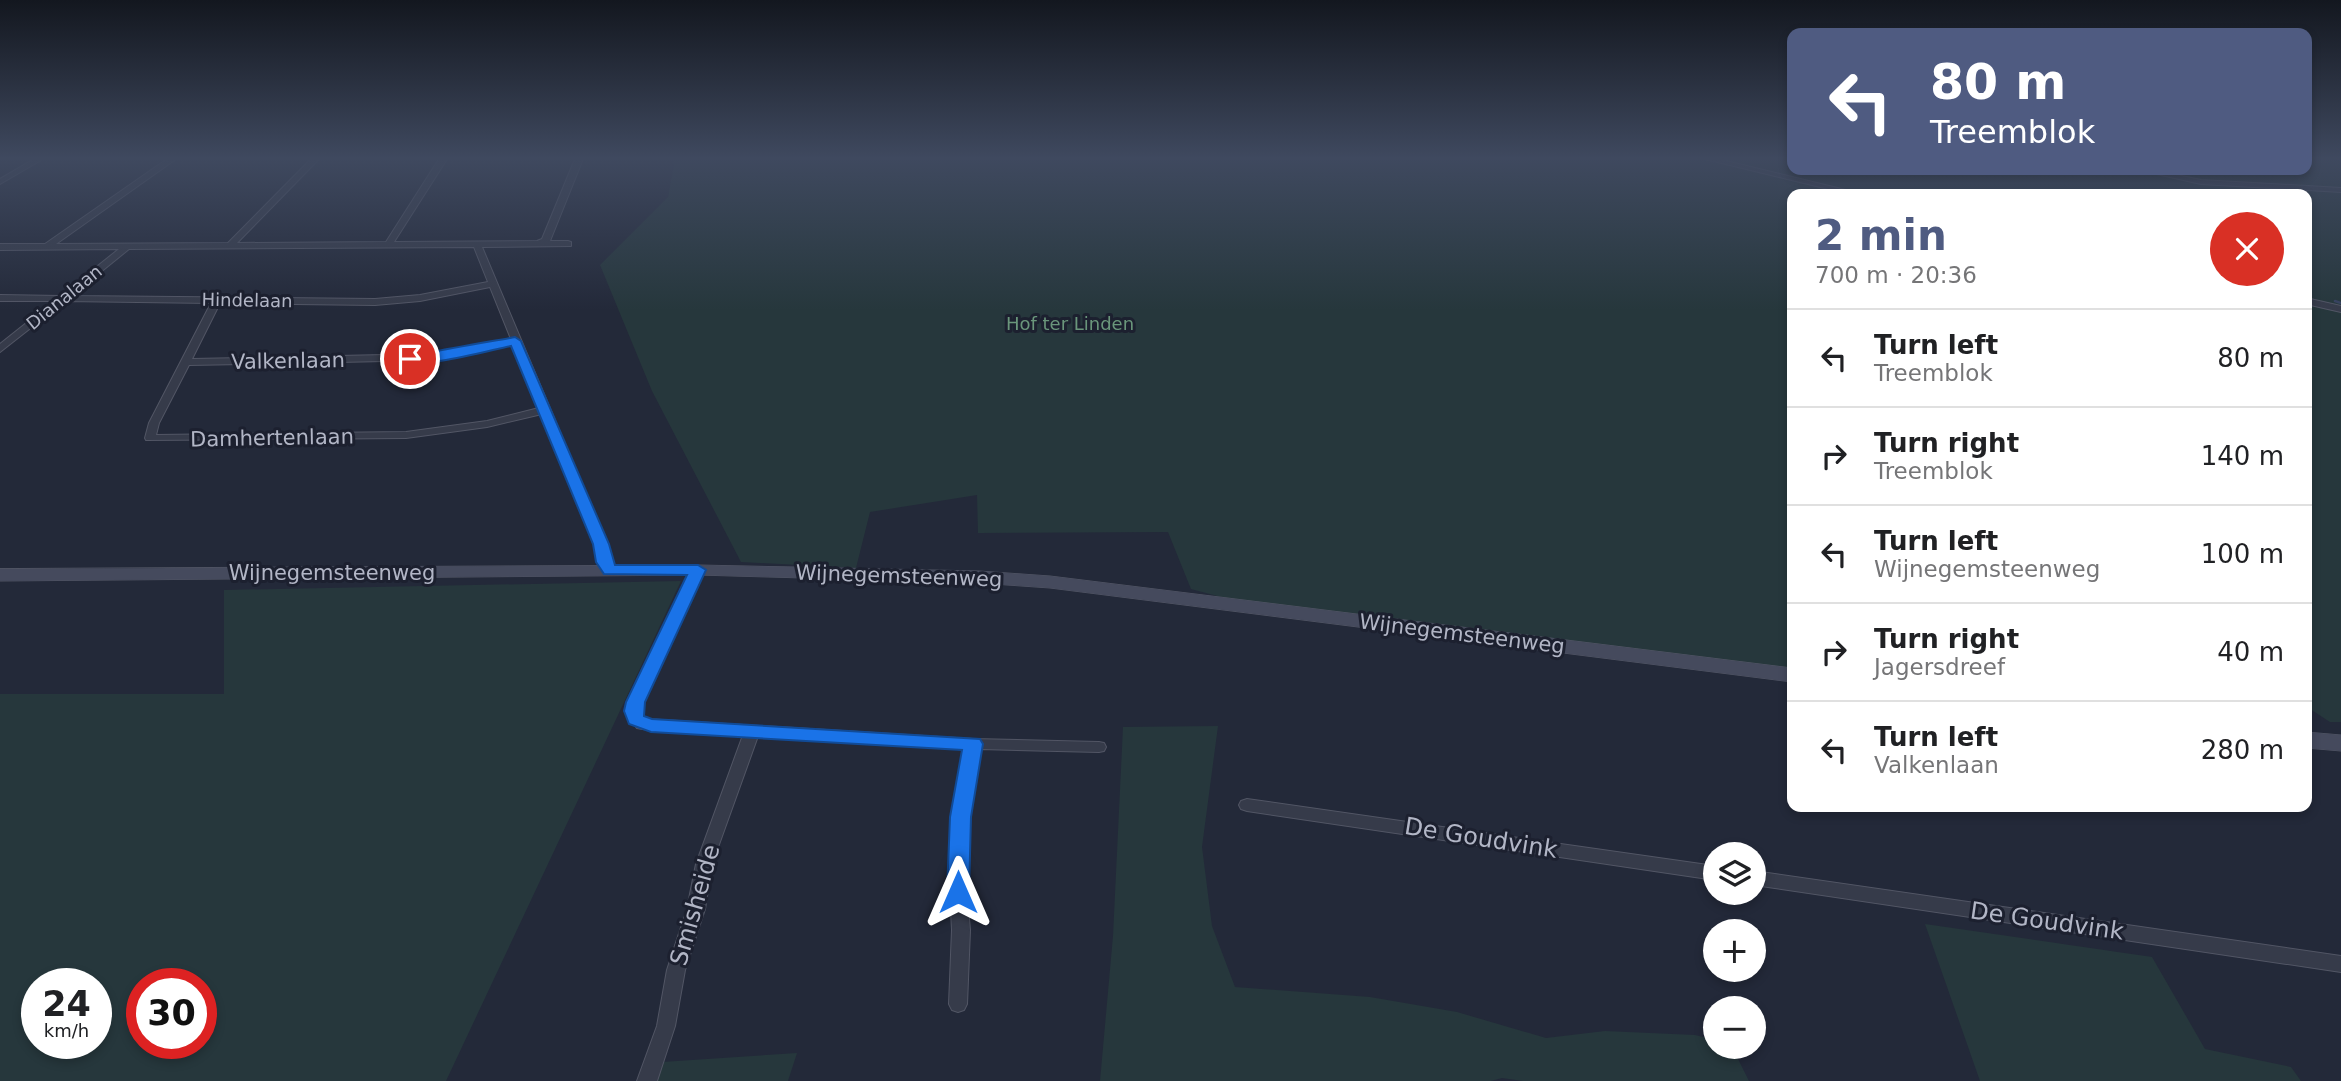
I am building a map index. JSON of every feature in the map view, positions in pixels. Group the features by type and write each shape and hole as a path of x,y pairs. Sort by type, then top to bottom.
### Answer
{"street":[{"path":"49,246 101,209"},
{"path":"230,246 266,209"},
{"path":"388,245 411,209"},
{"path":"544,243 558,209"},
{"path":"0,247 568,244"},
{"name":"Dianalaan","path":"0,349 129,245"},
{"path":"477,245 601,544 604,562 610,570"},
{"name":"Hindelaan","path":"0,298 375,302 420,298 492,284"},
{"name":"Damhertenlaan","path":"217,300 154,423 150,438 406,435 462,429 545,410"},
{"path":"2312,302 2341,309"},
{"name":"Valkenlaan","path":"186,362 433,358 515,341"},
{"path":"698,570 636,702 634,716 642,723 973,744 1099,747"},
{"name":"Wijnegemsteenweg","path":"0,575 698,570 979,577 1050,582 1787,675"},
{"name":"Smisheide","path":"647,1081 666,1026 676,970 696,909 704,864 752,732"},
{"path":"2312,741 2341,743"},
{"path":"958,1004 961,930 957,873 960,817 973,744"},
{"name":"De Goudvink","path":"1247,805 1703,871"},
{"name":"De Goudvink","path":"1766,880 2341,964"}],"green space":[{"name":"Hof ter Linden","path":"656,209 1787,209 1787,671 1247,604 1191,589 1168,532 978,533 977,495 870,512 856,568 741,562 652,391 600,265"},
{"name":"Hof ter Linden","path":"2312,209 2341,209 2341,722 2330,722 2312,710"},
{"path":"681,581 446,1081 0,1081 0,694 224,694 224,590"},
{"path":"1218,726 1202,847 1212,926 1235,987 1370,997 1457,1012 1546,1038 1605,1031 1695,1035 1703,1037 1703,1059 1738,1059 1749,1081 1523,1081 1502,1078 1491,1081 1100,1081 1113,936 1123,727"},
{"path":"1925,924 2152,957 2205,1049 2291,1067 2301,1081 1980,1081"},
{"path":"797,1053 788,1081 656,1081 662,1062"}],"waterway":[{"path":"2335,301 2341,303"}],"route":[{"path":"410,359 433,358 515,341 601,544 604,562 610,570 698,570 636,702 633,711 636,720 651,725 973,744 960,817 958,892"}]}
